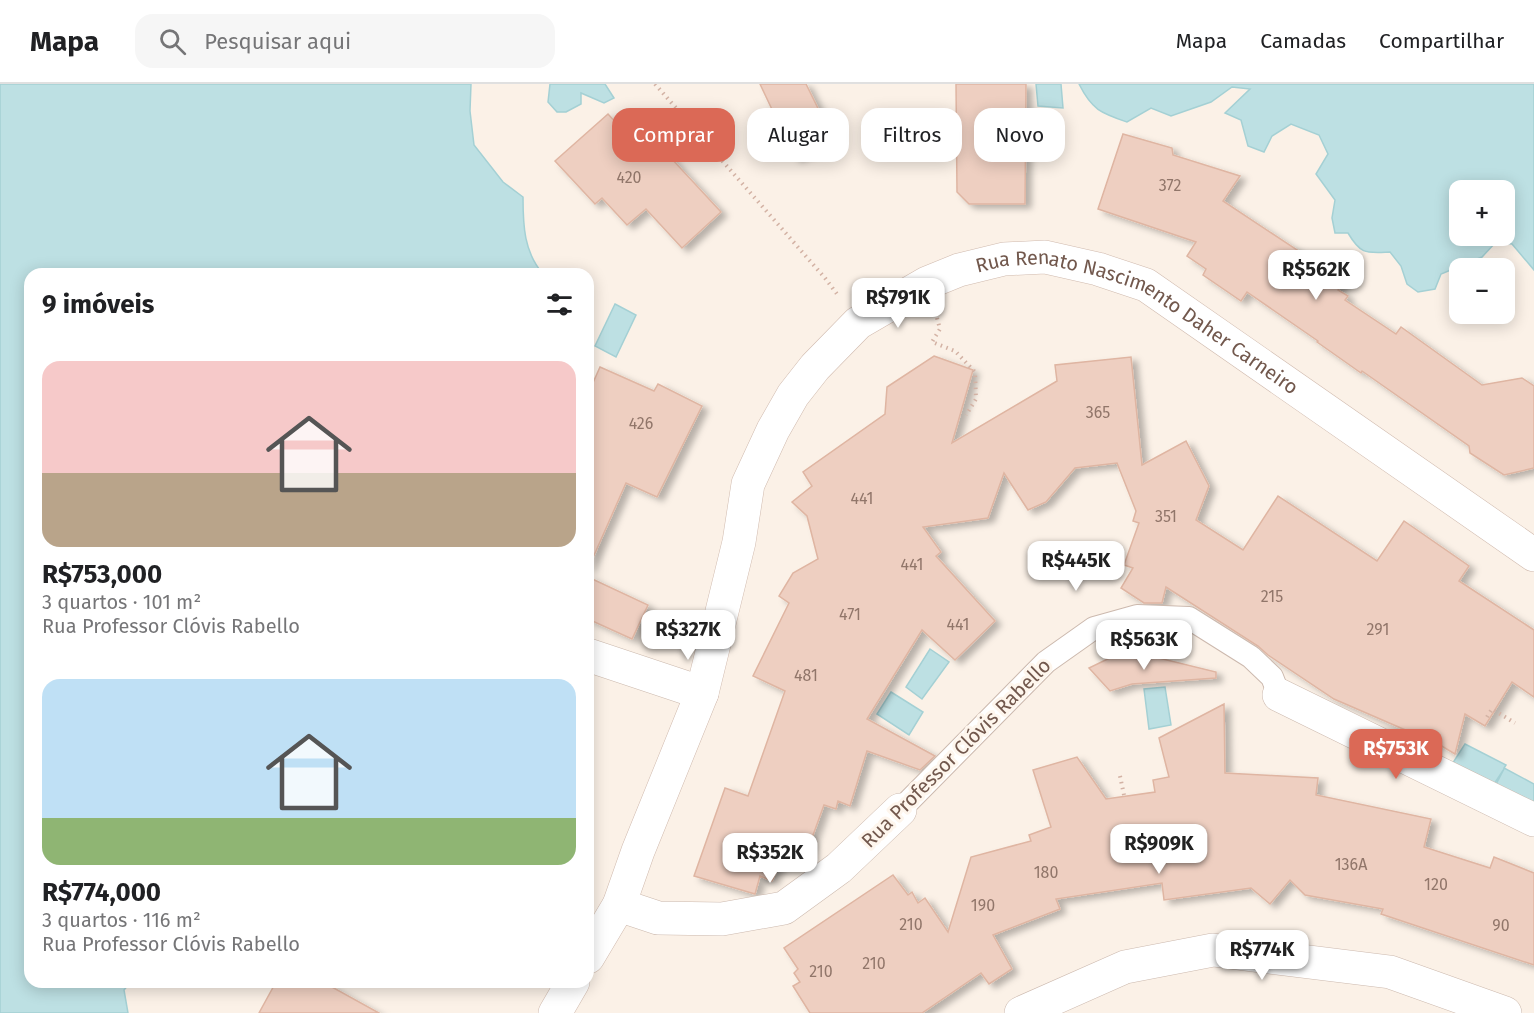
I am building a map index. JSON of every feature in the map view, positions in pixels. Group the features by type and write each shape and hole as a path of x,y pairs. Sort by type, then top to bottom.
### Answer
{"street":[{"name":"Rua Renato Nascimento Daher Carneiro","path":"594,947 619,905 638,851 702,693 739,542 748,484 773,430 793,395 814,367 858,323 927,283 959,270 1004,259 1045,257 1098,269 1146,285 1534,555"},
{"path":"594,657 702,693"},
{"name":"Rua Professor Clóvis Rabello","path":"1279,695 1534,820"},
{"name":"Rua Professor Clóvis Rabello","path":"619,905 658,918 722,920 784,908 839,868 900,810"},
{"path":"1021,1013 1125,967 1214,950 1390,972 1505,1013"},
{"path":"555,1013 570,988"}],"lane":[{"name":"Rua Professor Clóvis Rabello","path":"900,810 1046,662 1094,628 1137,616 1189,618 1251,657 1272,677 1279,695"}],"path":[{"path":"655,84 825,278 858,323"},
{"path":"955,351 975,372 976,399 966,415"},
{"path":"1487,717 1492,709 1515,723"},
{"path":"1120,776 1124,795"}],"water":[{"path":"0,84 471,84 470,111 474,145 503,182 523,197 524,228 528,248 538,268 24,268 24,988 126,988 124,990 128,1013 0,1013"},
{"path":"550,84 605,84 614,98 604,103 581,93 581,104 566,112 557,112 548,102"},
{"path":"1036,84 1061,84 1063,108 1038,106"},
{"path":"1079,84 1534,84 1534,270 1514,246 1515,180 1449,180 1449,246 1492,246 1480,258 1449,258 1449,271 1441,274 1435,289 1418,292 1407,284 1401,266 1390,252 1365,251 1348,233 1335,233 1332,218 1335,200 1316,174 1328,154 1319,135 1291,124 1272,136 1264,152 1248,146 1241,120 1225,113 1250,89 1232,87 1211,102 1171,116 1151,108 1127,122 1110,116 1088,100"},
{"path":"615,304 636,315 616,357 595,346"},
{"path":"930,649 949,662 922,699 906,687"},
{"path":"1165,687 1171,725 1149,729 1144,689"},
{"path":"891,692 923,712 909,735 877,714"},
{"path":"1465,744 1506,765 1504,768 1534,784 1534,817 1491,794 1504,769 1490,790 1449,769"}],"building":[{"path":"760,84 806,84 818,108 771,108"},
{"path":"956,84 1026,84 1026,108 974,108 974,162 1025,162 1025,204 969,204 957,192 957,162 962,162 962,108 956,108"},
{"path":"608,114 612,118 612,162 675,162 721,212 682,248 646,209 627,225 602,198 595,204 555,161"},
{"path":"1123,134 1172,148 1173,155 1240,176 1223,201 1344,281 1338,290 1348,296 1345,300 1396,334 1401,327 1482,385 1522,378 1534,386 1534,468 1504,475 1470,453 1469,446 1247,292 1241,301 1203,275 1206,269 1187,256 1196,242 1098,209"},
{"path":"934,356 973,370 952,443 1057,381 1055,365 1131,357 1142,465 1186,441 1209,486 1196,520 1243,550 1278,496 1377,561 1404,521 1469,566 1459,581 1534,630 1534,697 1512,682 1485,726 1465,714 1455,754 1440,745 1334,699 1258,646 1166,587 1162,603 1144,603 1121,588 1133,568 1124,565 1139,523 1133,521 1136,511 1117,463 1075,468 1046,502 1028,510 1004,473 988,518 923,527 941,552 936,556 995,621 955,660 922,630 867,719 935,756 920,770 867,751 850,806 838,801 836,809 824,805 805,857 786,851 772,881 760,876 755,894 694,876 725,788 748,796 785,691 753,676 789,603 779,596 793,573 818,559 807,516 792,502 812,486 803,472 885,414 887,387"},
{"path":"600,367 654,391 658,384 702,406 657,497 626,483 594,555 594,380"},
{"path":"594,580 648,605 632,639 594,622"},
{"path":"1126,650 1216,672 1216,678 1132,684 1110,691 1089,668"},
{"path":"1224,704 1225,773 1318,778 1316,795 1431,819 1424,847 1490,868 1494,857 1534,873 1534,965 1381,914 1383,909 1305,895 1290,880 1270,904 1251,888 1164,900 1162,883 1056,899 1060,909 993,935 1012,969 989,984 981,973 922,1013 810,1013 793,986 800,982 794,973 798,969 784,948 893,875 908,895 912,892 918,903 925,898 948,932 971,857 1031,841 1029,835 1051,827 1033,770 1077,757 1106,799 1155,792 1153,780 1169,777 1159,738"},
{"path":"273,988 334,988 379,1013 259,1013"}]}
